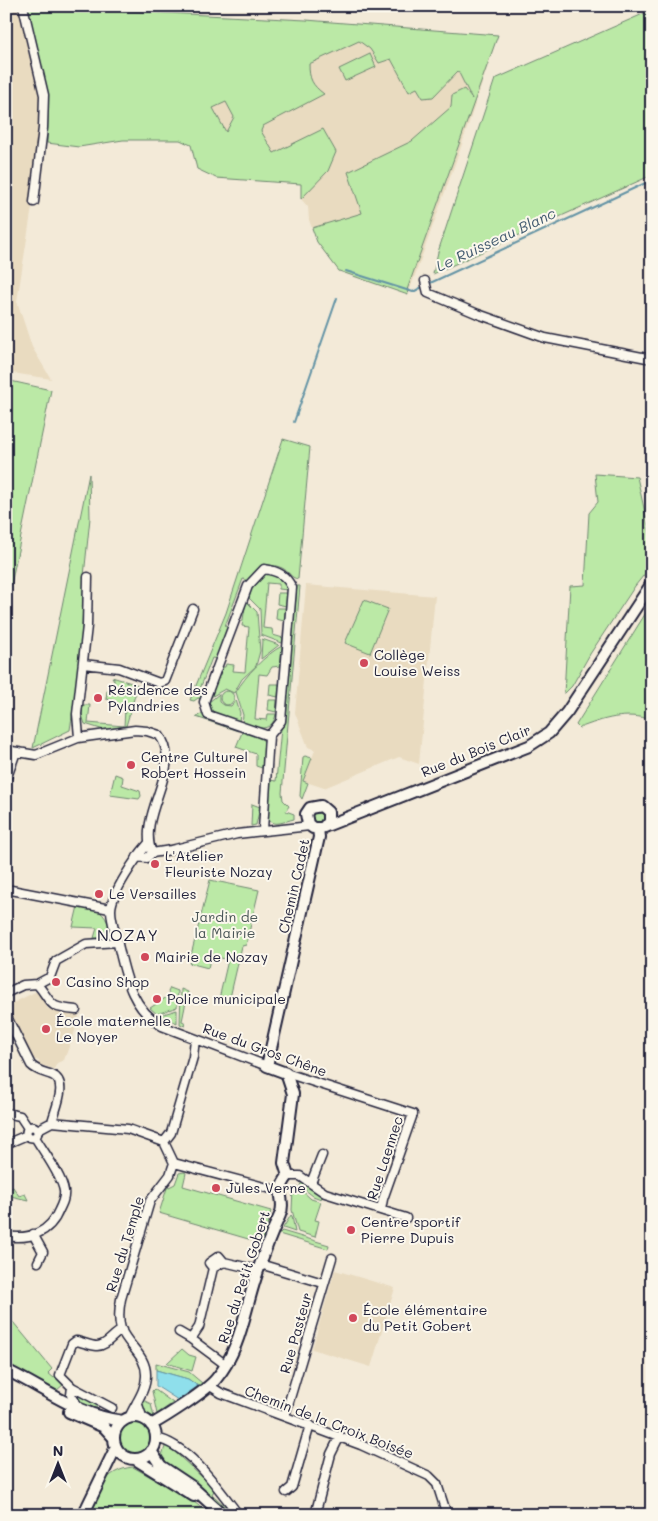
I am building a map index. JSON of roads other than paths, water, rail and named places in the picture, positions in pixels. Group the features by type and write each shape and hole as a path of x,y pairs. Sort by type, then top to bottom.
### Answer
{"street":[{"path":"23,6 44,95 43,128 34,202"},
{"path":"425,281 428,293 478,314 545,338 652,359"},
{"path":"263,830 269,736 280,721 292,588 288,578 276,571 264,569 248,586 204,702 208,715 269,736"},
{"path":"80,737 77,714 83,664 88,577"},
{"name":"Rue du Bois Clair","path":"137,857 147,858 152,853 237,834 315,825 353,814 530,746 549,733 567,712 652,583"},
{"path":"83,664 120,668 159,683 165,682 192,609"},
{"path":"6,750 36,755 80,737 148,731 159,735 165,742 168,752 167,764 151,811 148,844 152,853"},
{"path":"6,780 16,752"},
{"path":"6,756 12,764"},
{"name":"Rue du Bois Clair","path":"315,825 308,811 317,806 324,807 329,814 353,814"},
{"name":"Chemin Cadet","path":"268,1066 319,837 315,825 328,822 329,814"},
{"path":"6,993 23,984 37,984 50,977 56,961 86,944 118,942 110,909 124,877 148,844"},
{"path":"6,889 110,909"},
{"name":"Rue du Gros Chêne","path":"118,942 127,982 136,1001 153,1020 195,1040 286,1073 413,1114"},
{"path":"37,984 48,1002 54,1007 76,1010"},
{"path":"6,1015 31,1065 35,1069 53,1075 60,1084 61,1090 52,1122"},
{"path":"164,1142 170,1137 193,1057 195,1040"},
{"path":"6,1144 52,1122 128,1129 164,1142 174,1163 279,1191 288,1176 284,1163 293,1094 286,1073"},
{"path":"6,1113 20,1116 32,1133 63,1186 64,1198 55,1222 22,1238 6,1236"},
{"name":"Rue Laennec","path":"381,1210 382,1199 413,1114"},
{"path":"311,1183 322,1154"},
{"name":"Rue du Temple","path":"122,1330 119,1313 121,1299 147,1210 154,1193 170,1175 174,1163"},
{"name":"Rue Laennec","path":"288,1176 300,1176 325,1193 406,1218"},
{"name":"Rue du Petit Gobert","path":"147,1422 210,1386 226,1365 236,1347 259,1267 281,1213 279,1191"},
{"path":"33,1234 43,1252 38,1262"},
{"name":"Rue Pasteur","path":"285,1415 332,1258"},
{"path":"191,1339 199,1326 213,1268 224,1262 259,1267 323,1283"},
{"path":"83,1515 107,1466 115,1442 115,1432 126,1420 137,1402 146,1379 146,1369 140,1356 122,1330 113,1335 104,1344 96,1346 76,1341 72,1344 60,1374 72,1387 112,1408"},
{"path":"179,1332 226,1365"},
{"path":"6,1372 88,1414 104,1419 147,1422"},
{"path":"6,1372 82,1419 104,1427 115,1442 131,1458 220,1512"},
{"name":"Chemin de la Croix Boisée","path":"210,1386 222,1393 340,1436 429,1476 437,1484 448,1515"},
{"path":"72,1387 71,1396 75,1404 88,1414"},
{"path":"137,1402 156,1438 170,1442 205,1472 238,1514"},
{"path":"286,1492 292,1487 310,1425"},
{"path":"315,1515 331,1454 340,1436"},
{"path":"107,1466 147,1455 151,1451 156,1438"},
{"path":"151,1451 161,1466 190,1486 220,1512"}],"water":[{"path":"156,1370 188,1379 198,1386 178,1400 156,1386"}],"waterway":[{"name":"Le Ruisseau Blanc","path":"428,284 652,180"},
{"name":"Le Ruisseau Blanc","path":"346,271 413,292 424,286"},
{"name":"Le Ruisseau Blanc","path":"294,422 337,298"}],"place":[{"name":"Collège Louise Weiss","path":"364,663"},
{"name":"Résidence des Pylandries","path":"98,698"},
{"name":"Centre Culturel Robert Hossein","path":"131,765"},
{"name":"L'Atelier Fleuriste Nozay","path":"155,864"},
{"name":"Le Versailles","path":"99,894"},
{"name":"Mairie de Nozay","path":"145,957"},
{"name":"Casino Shop","path":"56,982"},
{"name":"Police municipale","path":"157,999"},
{"name":"École maternelle Le Noyer","path":"46,1029"},
{"name":"Jules Verne","path":"216,1188"},
{"name":"Centre sportif Pierre Dupuis","path":"351,1230"},
{"name":"École élémentaire du Petit Gobert","path":"353,1318"}],"district":[{"name":"NOZAY","path":"128,935"}],"park label":[{"name":"Jardin de la Mairie","path":"225,926"}]}
